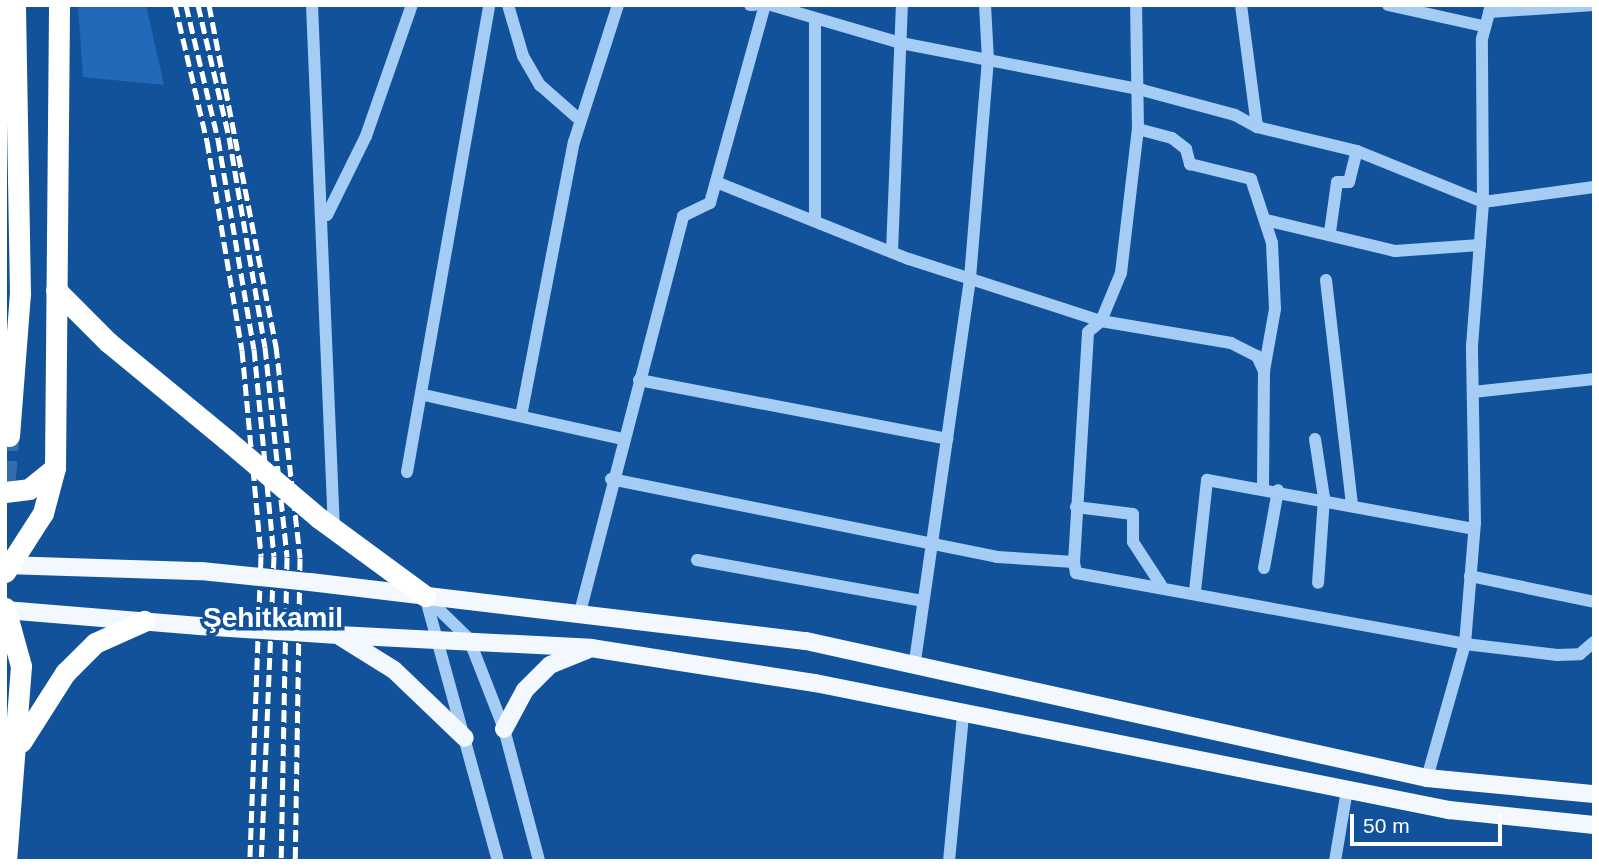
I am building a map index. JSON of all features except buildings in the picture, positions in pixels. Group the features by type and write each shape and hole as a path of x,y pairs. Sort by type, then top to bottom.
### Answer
{"highway":[{"path":"9,436 20,294 15,5"},
{"path":"8,568 43,513 55,468 59,5"},
{"path":"56,290 108,342 326,524 425,596"},
{"path":"5,492 29,489 55,468"},
{"path":"6,609 21,666 19,747 6,861"},
{"path":"19,747 44,697 65,673 95,643 144,621"},
{"path":"5,706 19,747"}],"main road":[{"path":"8,568 201,570 806,641 915,661 1427,778 1594,794"},
{"path":"6,609 199,626 438,640 469,639 591,648 815,683 963,715 1449,810 1591,824"},
{"path":"338,635 394,670 465,738"},
{"path":"504,729 525,690 550,665 591,648"}],"street":[{"path":"312,5 325,218 326,524"},
{"path":"325,218 366,136 412,5"},
{"path":"407,472 424,396 489,5"},
{"path":"508,5 523,56 540,85 580,120"},
{"path":"521,416 580,120 618,5"},
{"path":"579,615 611,479 683,216 710,204 765,5"},
{"path":"774,5 901,43 1142,90 1257,127 1357,151 1483,202 1594,187"},
{"path":"892,252 902,5"},
{"path":"915,661 970,278 988,60 985,5"},
{"path":"1136,5 1142,90 1138,130 1121,273 1101,321 1088,332 1076,507 1076,573 1195,591 1465,644 1557,655 1580,654 1594,642"},
{"path":"1241,5 1257,127"},
{"path":"1388,5 1483,26"},
{"path":"1427,778 1465,644 1474,530 1472,392 1483,202 1483,26 1490,9 1594,5"},
{"path":"815,19 815,217"},
{"path":"1138,130 1172,138 1186,149 1190,164 1251,179 1266,220 1275,309 1264,371 1263,487"},
{"path":"1330,232 1337,182 1349,182 1357,151"},
{"path":"716,182 815,217 892,252 1101,321 1231,344 1257,356 1264,371"},
{"path":"1266,220 1330,232 1395,251 1479,244"},
{"path":"1326,279 1352,504"},
{"path":"1472,392 1594,379"},
{"path":"639,380 947,439"},
{"path":"424,396 623,439"},
{"path":"1315,439 1324,498 1318,583"},
{"path":"611,479 932,545 1074,562"},
{"path":"1195,591 1207,480 1324,498 1474,530"},
{"path":"1264,568 1278,490"},
{"path":"1076,507 1133,513 1133,542 1161,585"},
{"path":"698,560 922,601"},
{"path":"1470,576 1594,602"},
{"path":"425,596 469,639 504,729 539,861"},
{"path":"425,596 498,861"},
{"path":"949,861 963,715"},
{"path":"1335,861 1347,790"}],"shaded area":[{"path":"78,5 146,5 164,85 83,77"}],"tunnel":[{"path":"5,481 9,436"}],"railway":[{"path":"175,5 207,141 242,350 261,556 250,861"},
{"path":"186,5 218,139 254,349 274,556 261,861"},
{"path":"198,5 229,137 265,347 287,557 281,861"},
{"path":"209,5 276,346 300,558 295,861"}],"district":[{"name":"Şehitkamil","path":"273,618"}]}
